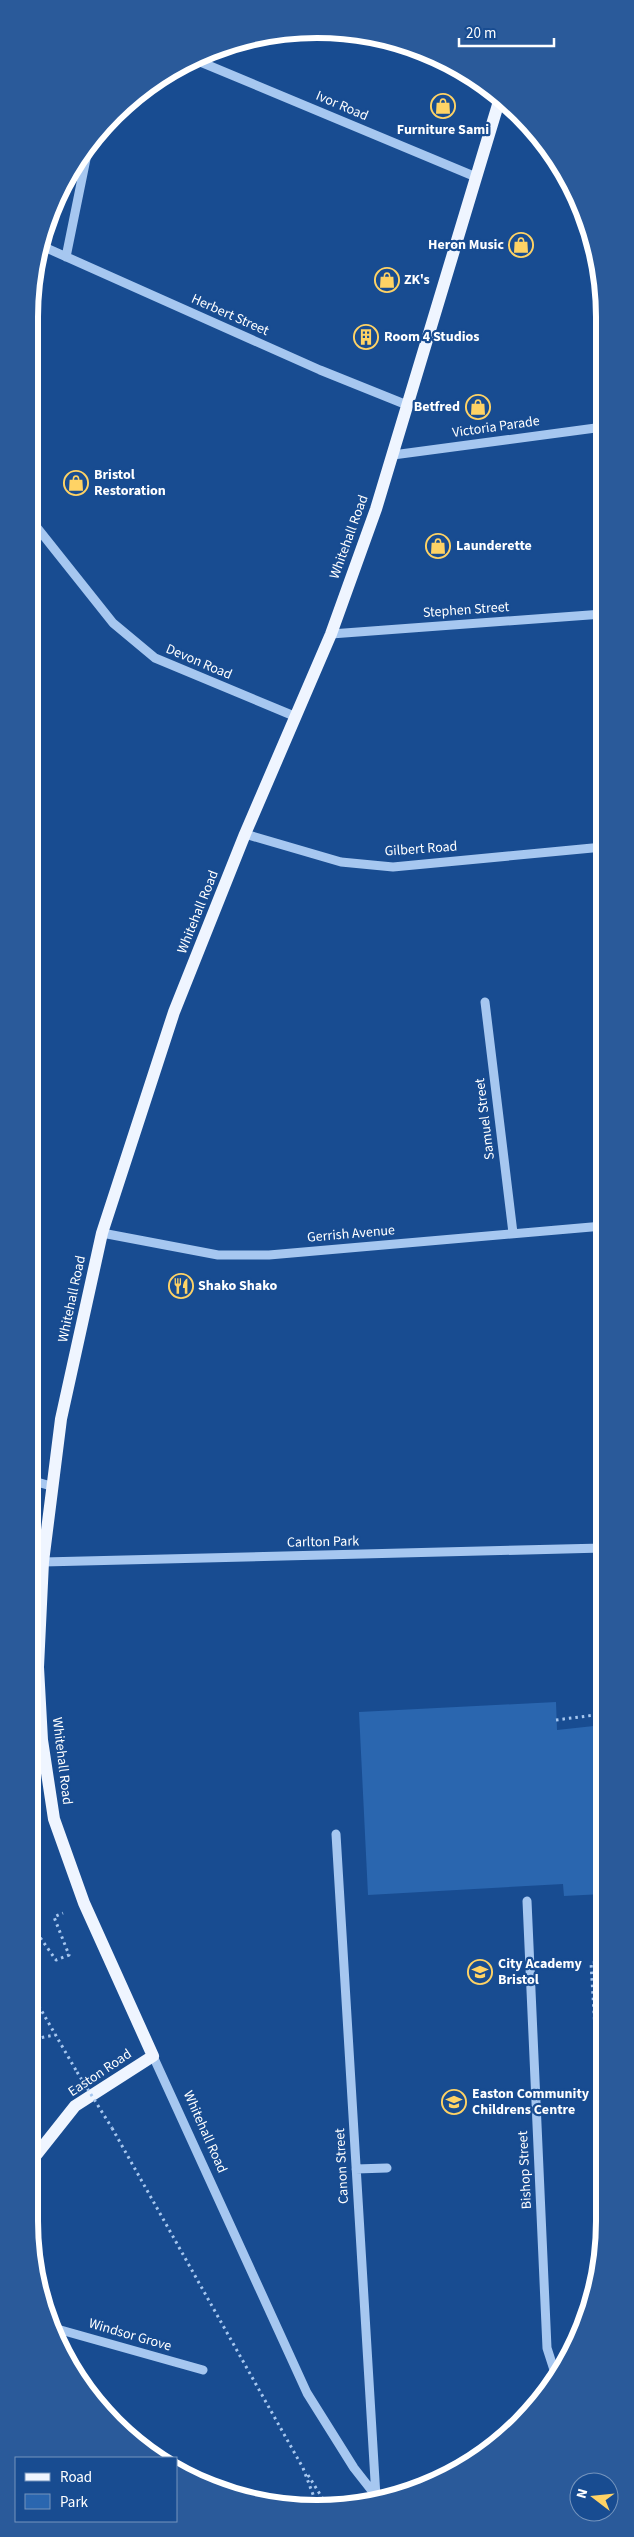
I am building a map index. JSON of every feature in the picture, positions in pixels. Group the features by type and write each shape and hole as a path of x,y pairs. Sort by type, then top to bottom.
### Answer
{"main road":[{"name":"Whitehall Road","path":"153,2056 84,1903 54,1819 42,1740 38,1667 43,1562 51,1486 61,1419 102,1233 174,1012 294,716 331,634 393,455 498,104"},
{"name":"Easton Road","path":"38,2153 75,2106 153,2056"}],"street":[{"name":"Ivor Road","path":"202,62 476,177"},
{"path":"66,257 86,161"},
{"name":"Herbert Street","path":"46,248 320,370 407,405"},
{"name":"Victoria Parade","path":"393,455 596,428"},
{"name":"Devon Road","path":"38,529 113,623 155,658 294,716"},
{"name":"Stephen Street","path":"331,634 596,615"},
{"name":"Gilbert Road","path":"245,834 341,862 393,867 596,848"},
{"name":"Samuel Street","path":"485,1002 513,1233"},
{"name":"Gerrish Avenue","path":"102,1233 218,1254 269,1255 596,1227"},
{"path":"38,1482 51,1486"},
{"name":"Carlton Park","path":"43,1562 596,1548"},
{"name":"Canon Street","path":"336,1834 377,2493"},
{"name":"Bishop Street","path":"527,1901 547,2348 554,2368"},
{"name":"Whitehall Road","path":"153,2056 306,2393 354,2468 374,2493"},
{"path":"356,2169 387,2168"},
{"name":"Windsor Grove","path":"60,2330 203,2370"}],"path":[{"path":"556,1720 596,1715"},
{"path":"38,1935 56,1960 69,1955 54,1917 84,1903"},
{"path":"596,1963 591,1963 596,2052"},
{"path":"38,2004 112,2128 303,2468 323,2500"},
{"path":"38,2038 56,2035"},
{"path":"303,2468 315,2500"}],"green space":[{"path":"556,1702 557,1730 596,1726 596,1894 564,1896 563,1884 368,1895 359,1712"}],"place":[{"name":"Furniture Sami","path":"443,106"},
{"name":"Heron Music","path":"521,245"},
{"name":"ZK's","path":"387,280"},
{"name":"Room 4 Studios","path":"366,337"},
{"name":"Betfred","path":"478,407"},
{"name":"Bristol Restoration","path":"76,483"},
{"name":"Launderette","path":"438,546"},
{"name":"Shako Shako","path":"181,1286"},
{"name":"City Academy Bristol","path":"480,1972"},
{"name":"Easton Community Childrens Centre","path":"454,2102"}]}
